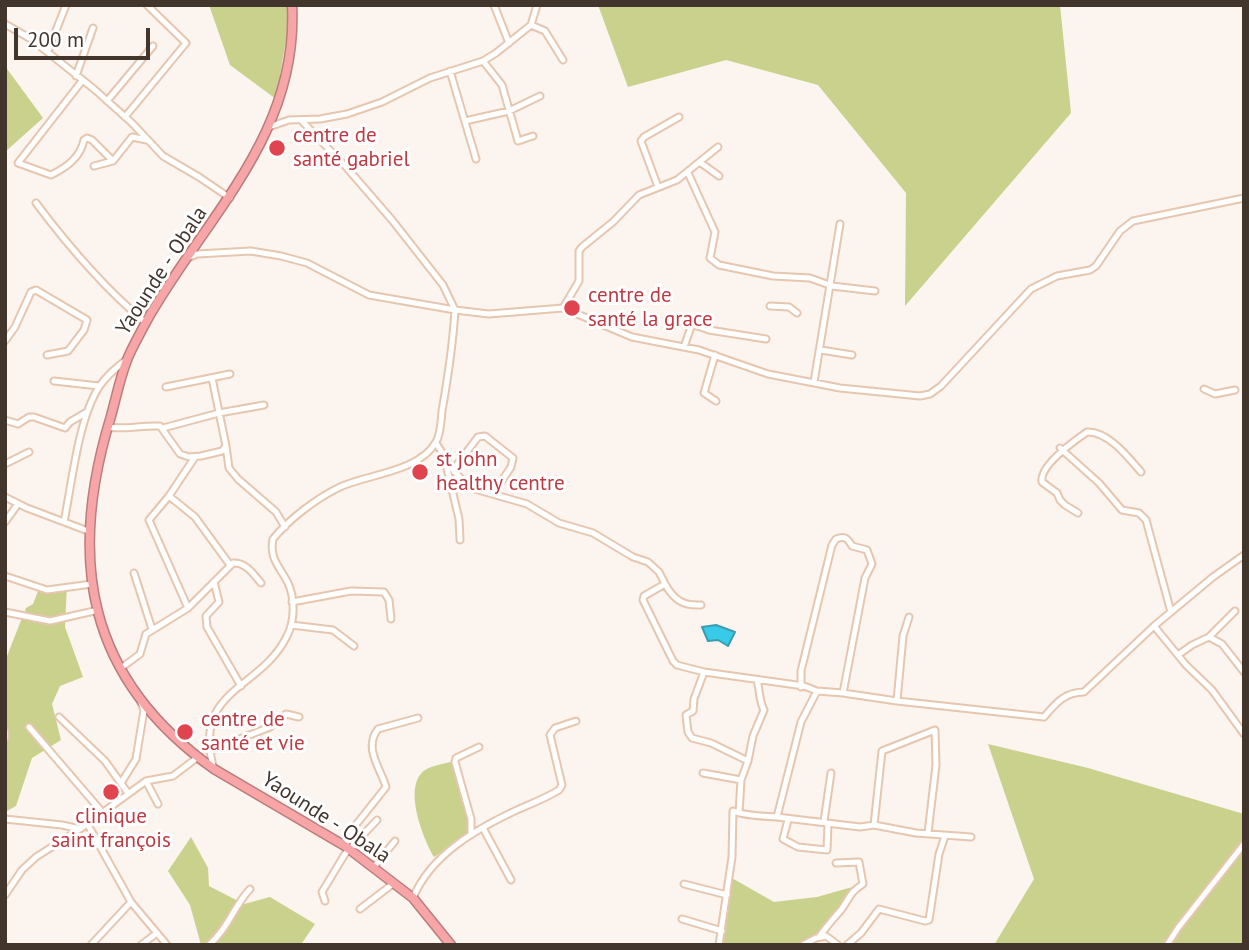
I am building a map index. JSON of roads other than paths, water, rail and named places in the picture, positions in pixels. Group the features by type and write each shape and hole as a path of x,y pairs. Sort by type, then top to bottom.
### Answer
{"highway":[{"name":"Yaounde - Obala","path":"292,5 293,24 288,65 269,127 230,198 146,324 127,359 95,477 88,531 92,584 108,642 141,703 214,769 348,848 394,883 413,898 452,945"}],"street":[{"path":"47,51 66,5"},
{"path":"125,117 186,43 148,5"},
{"path":"494,5 509,43"},
{"path":"269,127 289,120 333,117 356,111 389,99 430,78 483,61 531,25 537,5"},
{"path":"5,24 47,51 125,117 172,163 230,198"},
{"path":"531,25 545,31 563,60"},
{"path":"76,76 93,28"},
{"path":"107,101 153,46"},
{"path":"483,61 502,85 518,141 533,135"},
{"path":"450,71 476,159"},
{"path":"82,81 18,163 51,175 70,164 82,150 87,138 113,161"},
{"path":"465,121 509,111 540,96"},
{"path":"658,187 641,141 679,117"},
{"path":"214,769 209,751 210,730 220,703 276,652 284,643 291,625 292,602 289,586 272,559 273,539 285,527 339,488 403,466 422,456 436,443 444,400 454,310 443,285 392,220 301,120"},
{"path":"94,166 113,161 132,137 147,140"},
{"path":"563,307 579,281 579,251 582,247 613,222 639,195 688,173 718,147"},
{"path":"701,163 719,176"},
{"path":"688,173 715,232 710,258 719,265 773,276 810,278 832,285 875,291"},
{"path":"190,257 197,254 251,251 281,256 307,263 369,295 454,310 489,314 563,307 632,337 715,355 768,374 840,388 904,396 930,394 957,369 1031,289 1057,276 1090,270 1096,266 1125,225 1133,221 1244,198"},
{"path":"36,203 66,243 120,301 146,324"},
{"path":"814,382 832,285 840,223"},
{"path":"5,341 15,327 31,292 36,290 87,320 85,330 68,351 47,355"},
{"path":"770,306 789,307 797,313"},
{"path":"684,347 692,324 709,330 766,339"},
{"path":"821,350 852,355"},
{"path":"715,355 704,393 716,401"},
{"path":"64,522 88,411 100,386 111,372 127,359"},
{"path":"166,387 230,374"},
{"path":"212,378 229,468 276,512 285,527"},
{"path":"54,381 100,386"},
{"path":"1203,389 1215,394 1235,390"},
{"path":"107,427 117,429 147,425 163,428 219,413 264,405"},
{"path":"5,420 18,424 34,417 65,428 88,411"},
{"path":"163,428 169,442 180,454 195,457 222,451 226,446"},
{"path":"1078,513 1060,500 1057,492 1042,482 1043,471 1061,449 1090,431 1119,449 1140,472"},
{"path":"453,470 478,437 485,436 513,458 511,467 493,494"},
{"path":"436,443 444,458 465,484 527,503 559,523 593,533 633,557 648,562 659,572 677,600 684,604 701,605"},
{"path":"1061,449 1099,483 1122,510 1139,513 1146,520 1171,611"},
{"path":"5,464 29,452"},
{"path":"188,608 149,520 195,457"},
{"path":"444,458 457,510 460,540"},
{"path":"169,496 195,517 230,565"},
{"path":"5,497 88,531"},
{"path":"5,522 18,504"},
{"path":"800,687 803,664 832,545 836,539 844,537 852,546 867,550 872,564 865,578 844,693"},
{"path":"665,584 643,596 643,600 677,665 704,672 804,686 817,691 954,706 1033,718 1044,717 1053,705 1071,692 1084,692 1171,611 1244,555"},
{"path":"121,668 140,654 143,638 152,629 188,608 230,565 239,562 261,583"},
{"path":"134,573 152,629"},
{"path":"5,576 47,590 92,584"},
{"path":"214,582 219,602 206,617 207,627 241,686"},
{"path":"292,602 352,591 384,592 389,600 391,619"},
{"path":"1178,655 1209,638 1235,611"},
{"path":"5,612 50,621 99,612"},
{"path":"897,701 903,636 909,617"},
{"path":"291,625 332,630 354,646"},
{"path":"1154,626 1186,665 1212,690 1244,734"},
{"path":"1209,638 1222,644 1244,672"},
{"path":"704,672 692,711 686,715 688,732 692,738 710,743 748,761"},
{"path":"739,813 741,780 753,736 764,710 757,680"},
{"path":"777,817 801,722 817,691"},
{"path":"121,783 136,760 144,710 141,703"},
{"path":"209,751 270,727 286,715 299,717"},
{"path":"59,717 105,761 128,793"},
{"path":"326,901 322,892 345,854 355,827 386,788 374,759 374,734 378,729 418,718"},
{"path":"413,898 433,866 471,835 559,790 562,785 561,772 550,735 555,728 576,721"},
{"path":"29,727 102,812"},
{"path":"874,825 882,751 935,730 936,758 928,833"},
{"path":"5,732 5,738"},
{"path":"471,835 471,819 454,762 456,758 479,747"},
{"path":"5,895 22,870 36,857 88,825 146,781 173,776 198,757"},
{"path":"703,773 741,780"},
{"path":"788,820 783,839 798,847 827,850 826,823 831,773"},
{"path":"146,781 158,804"},
{"path":"719,945 732,857 733,811 813,823 860,827 874,825 895,830 971,837"},
{"path":"5,819 80,829"},
{"path":"348,848 377,820"},
{"path":"88,825 131,902 167,945"},
{"path":"483,828 512,880"},
{"path":"847,945 861,933 880,909 929,920 939,854 945,836"},
{"path":"373,869 394,841"},
{"path":"1167,945 1244,844"},
{"path":"819,937 843,908 851,892 863,884 859,862 836,863"},
{"path":"360,909 394,883"},
{"path":"684,884 727,895"},
{"path":"209,945 234,916 244,895 250,889"},
{"path":"91,945 131,902"},
{"path":"682,919 722,931"},
{"path":"141,945 157,933"},
{"path":"803,945 826,936 838,945"}],"water":[{"path":"716,625 735,632 728,646 718,640 708,641 702,627"}],"place":[{"name":"centre de santé gabriel","path":"277,148"},
{"name":"centre de santé la grace","path":"572,308"},
{"name":"st john healthy centre","path":"420,472"},
{"name":"centre de santé et vie","path":"185,732"},
{"name":"clinique saint françois","path":"111,792"}]}
